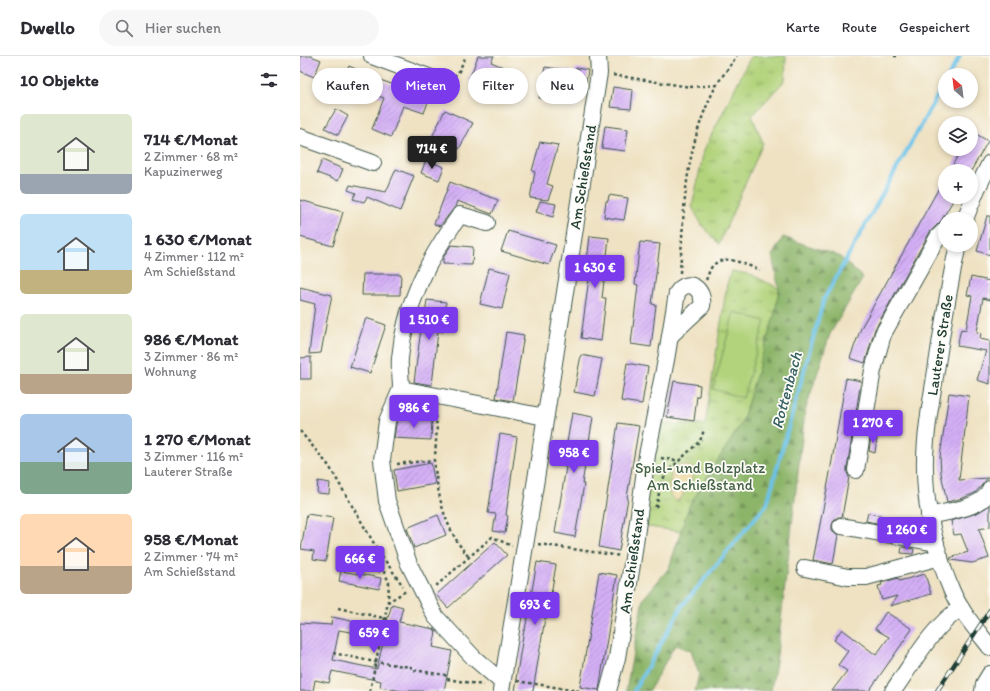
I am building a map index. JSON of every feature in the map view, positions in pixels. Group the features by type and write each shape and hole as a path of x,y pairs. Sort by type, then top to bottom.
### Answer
{"street":[{"path":"372,56 404,68"},
{"name":"Am Schießstand","path":"502,685 599,73 598,56"},
{"path":"300,137 373,163"},
{"path":"968,212 977,189 990,164"},
{"path":"487,224 460,216 442,238 426,268 414,296 406,327 400,359 401,389 387,421 382,466 387,501 418,595 435,616 474,658 502,685"},
{"path":"856,470 873,370 883,334 938,237"},
{"name":"Lauterer Straße","path":"957,252 931,404 925,455 925,469 929,516 951,590 969,620 990,647"},
{"path":"670,336 702,306 703,299 701,293 696,288 691,285 680,288"},
{"name":"Am Schießstand","path":"608,691 617,658 633,558 647,455 677,293 680,288"},
{"path":"401,389 545,417"},
{"path":"929,516 970,506 986,497 990,489"},
{"path":"841,526 938,550"},
{"path":"805,568 848,577 866,577 938,550"},
{"path":"893,691 939,626 950,615 961,608"},
{"path":"983,691 984,684 990,674"}],"path":[{"path":"460,69 466,56"},
{"path":"680,288 684,192 692,150 708,102 717,84 737,56"},
{"path":"894,56 899,56"},
{"path":"599,73 690,87 717,84"},
{"path":"701,293 711,268 718,262 729,259 760,270"},
{"path":"390,416 423,414 435,416 437,426 435,457"},
{"path":"638,521 658,505 660,486 666,473 700,441 704,430"},
{"path":"300,431 329,466 379,552 406,592 418,595 469,557 492,537 524,547 633,558"},
{"path":"660,458 680,461"},
{"path":"382,466 434,460 437,485 447,522 458,545 469,557"},
{"path":"348,564 384,572 390,582 386,619 370,691"},
{"path":"388,602 406,592"},
{"path":"338,608 386,619"},
{"path":"333,653 376,662 411,667 413,670 445,675 447,678 502,685 578,691"}],"green space":[{"path":"751,56 786,56 785,80 752,116 763,143 719,244 702,225 692,207 704,150"},
{"path":"783,237 839,256 863,278 830,334 805,411 777,655 771,691 695,691 699,674 691,651 675,645 649,691 626,691 643,599 669,568 689,506 742,422 775,313 779,289 772,256"},
{"name":"Spiel- und Bolzplatz Am Schießstand","path":"732,271 752,275 801,299 719,537 642,526 657,423 705,425 727,284"},
{"path":"734,312 765,321 743,398 713,389"}],"sand":[{"path":"683,465 691,467 696,471 680,500 675,501 670,495 669,488 672,471 678,466"}],"building":[{"path":"300,56 311,56 321,60 318,68 312,68 312,76 300,71"},
{"path":"478,56 494,56 491,62 503,67 503,68 474,68"},
{"path":"383,81 391,84 391,104 427,104 424,113 403,106 391,137 372,129 382,104 383,104"},
{"path":"613,87 633,90 631,109 610,107"},
{"path":"336,109 348,116 338,135 325,128"},
{"path":"445,110 473,123 459,149 432,137"},
{"path":"605,126 628,129 625,151 602,148"},
{"path":"978,135 988,141 975,164 953,164 958,156 978,156"},
{"path":"540,142 558,145 547,184 553,186 548,200 530,198 535,172 532,171"},
{"path":"322,160 343,169 338,181 317,173"},
{"path":"426,160 444,167 439,180 421,173"},
{"path":"396,169 414,176 400,211 367,197 364,202 353,199 356,193 348,190 350,185 386,192"},
{"path":"450,182 498,200 492,214 457,201 455,207 440,226 434,224"},
{"path":"938,190 938,204 951,204 946,212 938,212 938,224 930,232 875,329 865,363 850,358 861,328"},
{"path":"609,195 628,198 624,220 604,217 606,201 608,201"},
{"path":"300,200 343,212 333,246 300,237"},
{"path":"540,201 556,204 553,217 536,212"},
{"path":"987,216 990,216 990,255 978,251"},
{"path":"508,231 556,245 549,265 501,251"},
{"path":"590,236 609,238 602,298 606,298 601,341 581,338 589,278 585,278"},
{"path":"640,242 660,244 652,304 656,305 651,347 631,344 638,285 635,284"},
{"path":"451,245 473,247 472,265 443,264 443,258"},
{"path":"489,268 510,273 502,309 480,304"},
{"path":"363,274 401,274 400,295 362,295"},
{"path":"971,277 990,281 990,300 983,298 977,332 981,333 980,339 990,341 990,384 977,380 986,351 957,346 961,329 966,330 972,296 967,295"},
{"path":"300,287 332,295 321,353 309,354 315,304 300,300"},
{"path":"427,300 446,302 443,332 438,331 432,385 414,382 421,329 423,330"},
{"path":"366,318 386,325 370,373 350,367"},
{"path":"506,332 524,335 513,401 496,398"},
{"path":"581,355 602,359 595,396 574,392"},
{"path":"311,357 311,379 300,379 300,358"},
{"path":"627,363 648,367 642,404 621,401"},
{"path":"846,378 861,381 847,468 849,477 842,517 838,517 834,520 832,525 832,530 838,535 833,564 813,560"},
{"path":"674,381 700,385 694,421 667,417"},
{"path":"949,393 969,396 959,480 988,478 975,493 947,502 941,473 940,457"},
{"path":"572,413 593,417 575,537 555,533 566,467 563,466"},
{"path":"399,417 432,419 431,440 394,438 396,424"},
{"path":"618,423 639,426 619,551 599,547"},
{"path":"500,434 517,437 506,515 508,516 505,533 493,531 496,514 488,513"},
{"path":"871,436 877,437 875,453 869,451"},
{"path":"431,463 435,484 397,491 394,470"},
{"path":"318,481 330,483 329,494 317,493"},
{"path":"990,505 990,527 979,529 989,558 972,563 951,560 950,558 968,552 961,534 954,535 951,521 977,513"},
{"path":"868,513 883,516 881,524 866,521"},
{"path":"307,514 333,518 326,561 313,559 314,551 301,549"},
{"path":"438,515 446,535 414,548 407,528"},
{"path":"495,542 507,555 448,608 436,595"},
{"path":"902,547 914,549 913,554 901,553"},
{"path":"537,562 556,565 547,618 545,618 533,691 515,691 524,630"},
{"path":"341,571 381,578 379,589 339,581"},
{"path":"599,572 617,575 599,690 580,687"},
{"path":"925,574 931,594 890,606 897,596 882,600 878,586 882,585 881,583 898,578 899,581"},
{"path":"392,604 403,607 399,622 434,629 436,632 433,647 452,651 444,691 402,691 380,687 381,681 332,671 329,683 315,680 313,691 300,691 300,623 331,625 332,617 385,628","holes":["339,630 384,638 377,669 333,660"]},
{"path":"886,612 912,629 897,651 869,691 832,691 847,671 838,665 848,651 834,640 842,629 876,655 889,637 875,629"}],"waterway":[{"name":"Rottenbach","path":"953,68 960,56"},
{"name":"Rottenbach","path":"634,691 682,606 767,504 824,299 938,95"}],"railway":[{"path":"937,691 990,610"}]}
